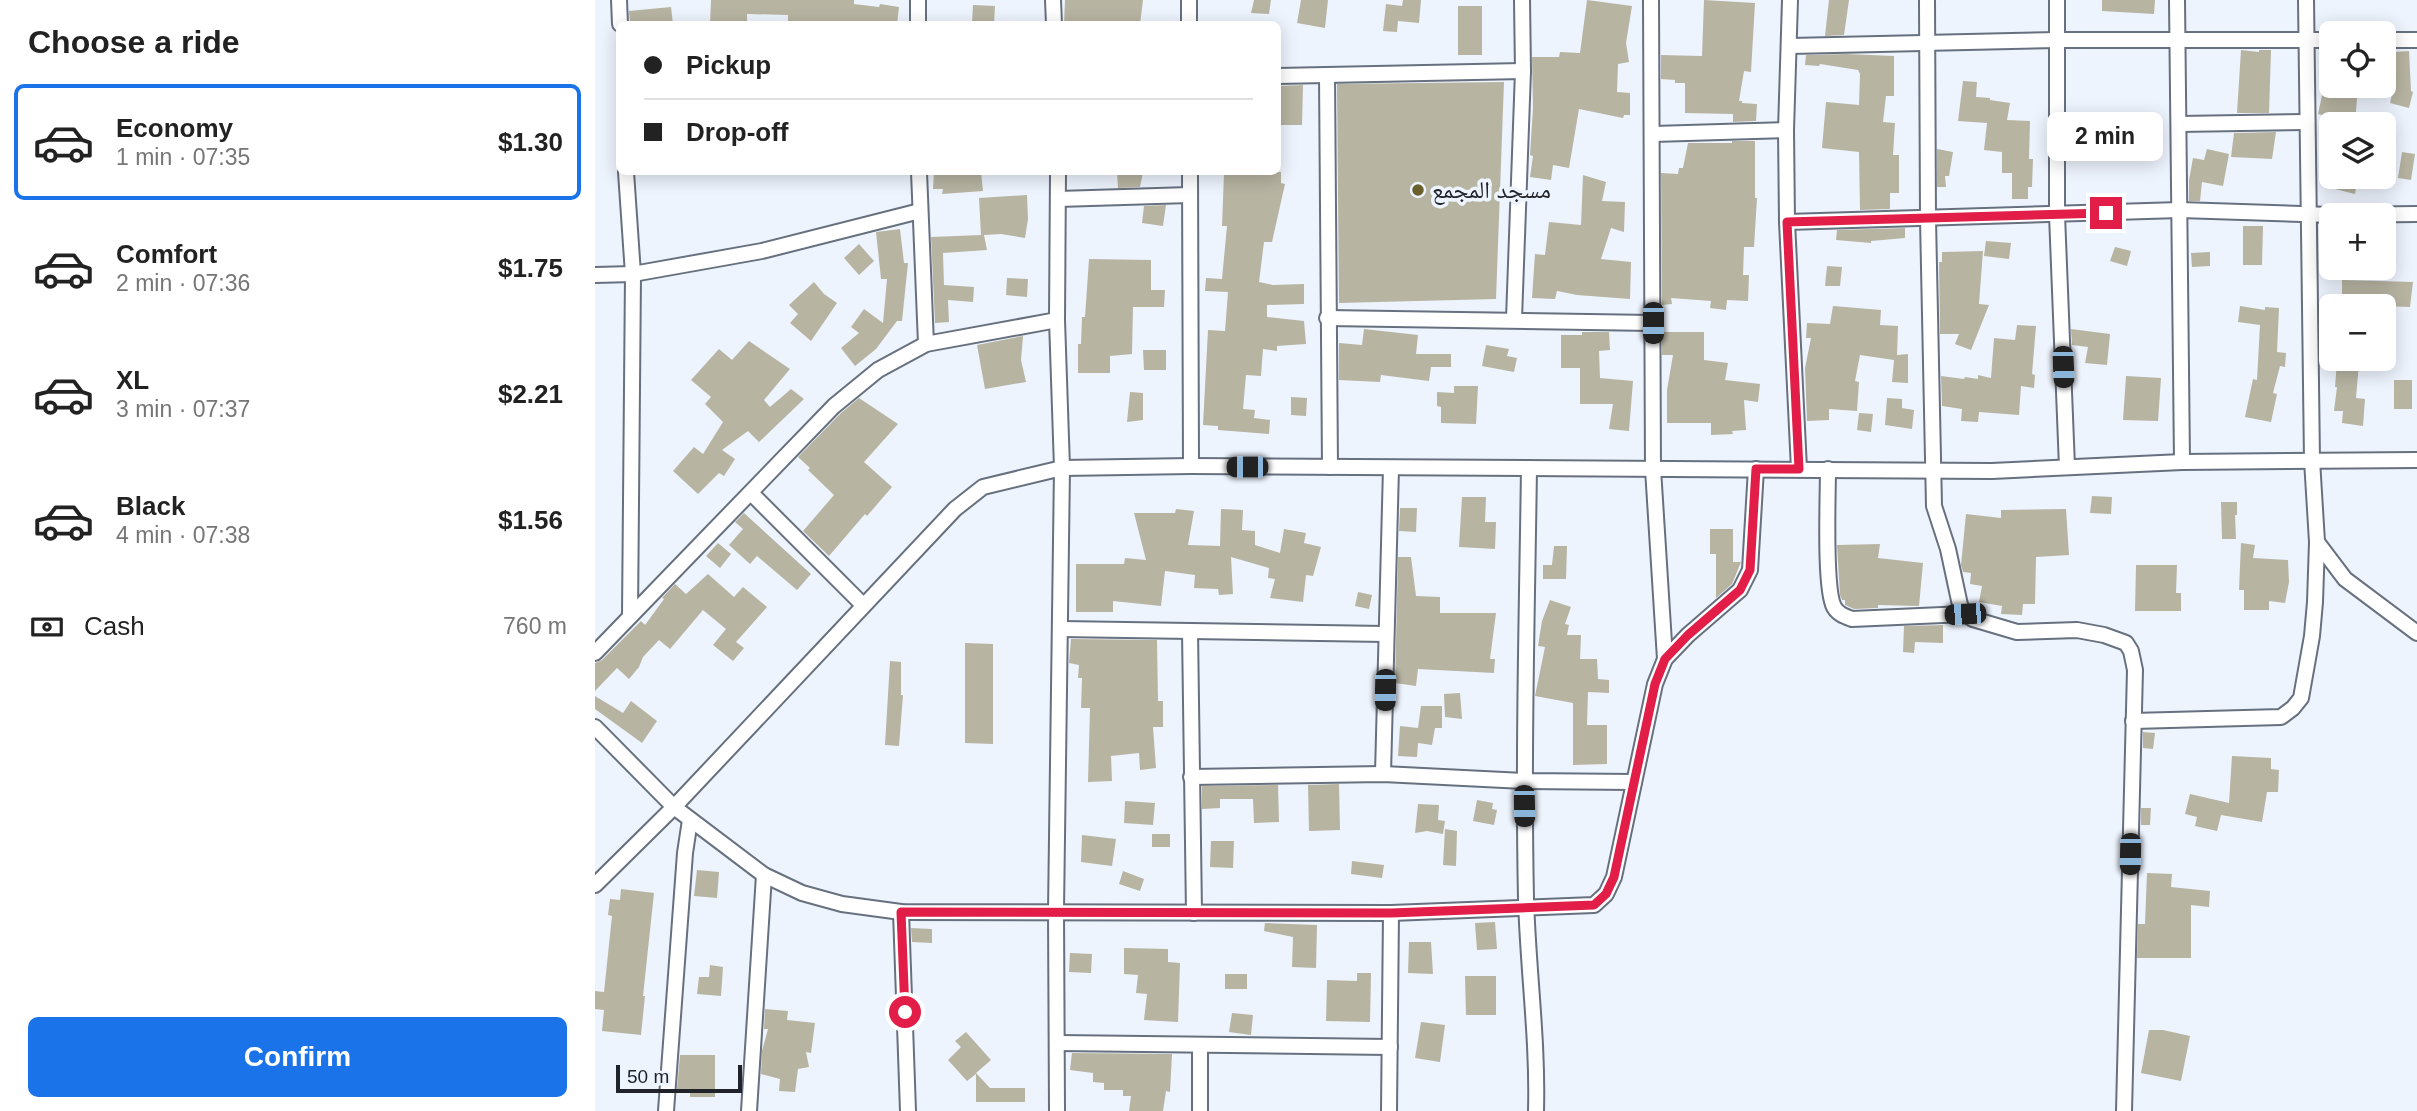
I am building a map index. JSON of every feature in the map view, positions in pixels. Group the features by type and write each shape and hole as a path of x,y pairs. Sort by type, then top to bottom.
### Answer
{"street":[{"path":"619,0 620,21"},
{"path":"918,0 918,21"},
{"path":"1053,0 1053,21"},
{"path":"1189,0 1189,21"},
{"path":"1514,319 1523,71 1522,0"},
{"path":"1651,0 1653,469 1665,659"},
{"path":"1790,0 1786,130 1787,222 1799,469"},
{"path":"1927,0 1934,506 1948,550 1960,605 1965,614 1973,619 2017,632 2077,630 2126,643 2135,670 2124,1111"},
{"path":"2057,0 2057,215 2067,467"},
{"path":"2177,0 2182,462"},
{"path":"2133,721 2281,717 2301,698 2312,636 2317,542 2312,460 2306,0"},
{"path":"1790,46 2058,40 2319,40"},
{"path":"2396,40 2417,40"},
{"path":"1281,76 1523,71"},
{"path":"1327,75 1330,467"},
{"path":"2179,124 2306,122"},
{"path":"1653,134 1786,130"},
{"path":"626,175 633,274 630,615"},
{"path":"919,175 926,344"},
{"path":"1057,1111 1056,911 1062,468 1057,320 1058,175"},
{"path":"1190,175 1191,466"},
{"path":"1058,199 1189,195"},
{"path":"1787,222 2180,210 2319,216"},
{"path":"595,275 633,274 762,251 920,211"},
{"path":"2396,214 2417,214"},
{"path":"1327,318 1653,323"},
{"path":"595,653 834,406 879,370 926,344 1057,320"},
{"path":"595,885 674,807 955,509 983,487 1062,468 1191,466 1992,471 2182,462 2417,460"},
{"path":"1383,774 1391,468"},
{"path":"1529,468 1524,781 1526,909 1536,1049 1536,1111"},
{"path":"595,727 674,807 764,875 802,893 842,904 901,912 1194,913 1391,913 1594,905 1606,894 1614,877 1655,684 1665,659 1740,590 1750,570 1756,469"},
{"path":"1828,469 1829,573 1832,604 1839,614 1852,619 1965,614"},
{"path":"751,493 863,605"},
{"path":"2317,542 2345,579 2417,633"},
{"path":"1061,629 1386,634"},
{"path":"1190,631 1194,913"},
{"path":"1191,777 1383,774 1524,781 1634,782"},
{"path":"666,1111 685,853 690,820"},
{"path":"749,1111 764,875"},
{"path":"901,912 908,1111"},
{"path":"1389,1111 1391,913"},
{"path":"1058,1043 1390,1047"},
{"path":"1200,1045 1200,1111"}],"building":[{"path":"711,0 854,0 854,4 899,7 897,21 788,21 788,15 747,14 747,21 710,21"},
{"path":"1065,0 1143,0 1140,21 1064,21"},
{"path":"1254,0 1271,0 1269,14 1251,13"},
{"path":"1301,0 1328,0 1325,28 1297,23"},
{"path":"1403,0 1421,0 1419,23 1398,21 1397,32 1383,31 1386,4 1402,6"},
{"path":"1587,0 1632,6 1626,43 1629,62 1618,64 1617,92 1630,93 1630,115 1624,115 1623,118 1579,109 1569,168 1553,165 1551,180 1530,177 1533,156 1530,155 1532,57 1559,57 1560,52 1580,53"},
{"path":"1704,0 1755,3 1751,72 1744,71 1739,101 1757,104 1756,121 1733,122 1733,114 1685,113 1685,83 1661,79 1661,55 1702,56"},
{"path":"1829,0 1849,0 1844,35 1825,36"},
{"path":"2102,0 2155,0 2154,14 2102,11"},
{"path":"973,5 995,6 994,21 972,21"},
{"path":"1458,6 1482,6 1482,55 1458,55"},
{"path":"671,7 673,21 630,21 629,11"},
{"path":"2241,50 2271,50 2269,113 2237,113"},
{"path":"2409,51 2413,92 2409,108 2390,103 2391,98 2396,98 2396,52"},
{"path":"1806,55 1894,56 1894,96 1886,96 1883,122 1895,123 1893,155 1899,155 1899,193 1890,193 1890,209 1860,210 1859,152 1822,148 1826,102 1859,105 1860,74 1858,70 1820,64 1805,65"},
{"path":"1963,81 1977,82 1976,97 2010,103 2007,120 2030,121 2029,159 2033,159 2032,187 2028,187 2028,199 2012,199 2012,173 2002,173 2002,152 1984,150 1987,123 1958,121"},
{"name":"مسجد المجمع","path":"1504,82 1496,299 1339,303 1337,84"},
{"path":"1303,85 1302,125 1281,125 1281,86"},
{"path":"2321,98 2357,98 2356,112 2318,114"},
{"path":"2276,132 2272,159 2231,157 2234,133"},
{"path":"1755,141 1757,198 1754,247 1744,247 1743,275 1749,275 1748,301 1727,300 1726,310 1710,308 1711,301 1671,298 1672,304 1662,305 1661,173 1678,174 1679,168 1683,168 1688,143"},
{"path":"1937,149 1953,152 1949,176 1945,176 1946,187 1937,187"},
{"path":"2207,149 2229,154 2223,186 2202,182 2200,201 2189,201 2193,158 2204,160"},
{"path":"2402,152 2415,154 2411,180 2398,178"},
{"path":"934,175 981,175 983,191 942,194 943,189 933,189"},
{"path":"1117,175 1142,175 1140,187 1118,188"},
{"path":"1224,175 1281,175 1281,183 1285,184 1272,242 1264,242 1259,282 1273,285 1304,284 1304,304 1267,305 1267,317 1304,321 1306,344 1277,346 1277,351 1263,349 1261,376 1246,375 1243,409 1255,410 1254,418 1270,420 1269,434 1218,430 1218,426 1203,425 1208,330 1225,331 1228,292 1205,291 1206,278 1222,279 1227,226 1222,226"},
{"path":"1583,175 1606,182 1602,201 1625,202 1624,232 1611,228 1601,259 1631,262 1630,299 1557,291 1555,299 1532,298 1535,254 1545,255 1549,222 1581,225"},
{"path":"2335,189 2356,189 2355,194"},
{"path":"1027,195 1028,219 1025,238 1001,234 984,235 987,250 943,253 944,285 974,287 973,302 948,300 949,322 935,323 931,237 981,235 979,198"},
{"path":"1166,205 1163,226 1142,223 1144,206"},
{"path":"2243,226 2263,226 2262,265 2243,265"},
{"path":"1905,228 1905,238 1871,243 1836,240 1837,230"},
{"path":"900,229 904,263 908,263 902,321 897,321 876,349 855,366 841,348 859,333 851,327 864,309 883,323 887,279 881,279 876,232"},
{"path":"1986,241 2011,243 2009,259 1984,256"},
{"path":"859,244 874,261 859,275 844,258"},
{"path":"2115,247 2131,251 2127,266 2110,261"},
{"path":"1983,251 1979,304 1989,305 1971,350 1955,344 1959,334 1940,334 1939,262 1942,262 1942,252"},
{"path":"2210,252 2210,266 2192,267 2191,253"},
{"path":"1089,259 1151,260 1151,290 1165,290 1164,307 1133,307 1132,354 1110,356 1110,373 1078,373 1078,344 1081,344 1082,317 1085,317"},
{"path":"1827,266 1842,267 1840,286 1825,286"},
{"path":"1007,278 1028,279 1027,297 1006,295"},
{"path":"2342,280 2413,282 2410,307 2396,307 2396,294 2342,294"},
{"path":"814,282 824,294 837,303 811,341 790,323 798,314 789,305"},
{"path":"1833,306 1881,310 1880,325 1898,326 1897,355 1908,354 1908,383 1892,382 1894,360 1860,355 1855,381 1859,382 1857,411 1829,409 1829,420 1807,421 1805,368 1811,338 1806,338 1807,323 1830,324"},
{"path":"2240,306 2265,310 2265,307 2279,308 2277,352 2286,353 2285,367 2280,366 2273,393 2277,394 2271,422 2245,417 2253,379 2257,380 2260,325 2238,322"},
{"path":"2017,325 2036,326 2032,374 2035,375 2034,388 2021,386 2019,415 1979,412 1978,422 1961,421 1962,409 1942,406 1941,376 1978,379 1978,375 1991,378 1994,338 2015,340"},
{"path":"1364,329 1418,335 1416,354 1451,354 1451,367 1431,367 1429,381 1381,375 1380,382 1339,380 1339,343 1362,345"},
{"path":"2071,329 2110,334 2107,365 2085,363 2088,347 2072,345"},
{"path":"1582,332 1609,332 1610,350 1599,351 1600,378 1633,381 1629,431 1609,429 1613,404 1580,404 1580,368 1561,368 1561,335 1582,335"},
{"path":"1662,332 1704,332 1704,360 1728,363 1725,380 1760,384 1758,402 1744,400 1746,430 1732,431 1733,434 1711,435 1711,423 1667,423 1667,390 1673,355 1662,355"},
{"path":"1023,336 1021,360 1026,382 985,389 977,345"},
{"path":"749,341 790,369 764,400 770,407 791,389 804,399 759,442 748,431 722,450 735,459 724,476 719,473 698,494 673,471 694,447 703,454 723,422 705,404 711,397 691,380 719,349 732,360"},
{"path":"1486,345 1509,349 1507,356 1517,358 1514,372 1482,366"},
{"path":"1143,350 1166,350 1166,370 1144,370"},
{"path":"2336,371 2358,371 2356,398 2365,399 2363,426 2342,423 2343,411 2334,411"},
{"path":"2126,376 2161,378 2158,421 2123,420"},
{"path":"2394,380 2412,380 2412,409 2394,409"},
{"path":"1454,386 1478,386 1476,424 1441,423 1437,392 1454,393"},
{"path":"1130,392 1143,393 1143,420 1127,422"},
{"path":"1291,397 1307,398 1306,416 1291,415"},
{"path":"859,398 898,424 864,462 892,487 829,556 803,531 834,495 798,457"},
{"path":"1887,398 1902,399 1902,408 1914,410 1912,429 1885,425"},
{"path":"1859,413 1873,414 1871,432 1857,430"},
{"path":"2092,496 2112,497 2111,514 2090,513"},
{"path":"1462,497 1486,497 1485,522 1496,522 1495,549 1459,547"},
{"path":"2221,502 2237,502 2236,539 2222,539"},
{"path":"1400,508 1417,508 1416,532 1399,531"},
{"path":"1176,509 1194,511 1188,545 1220,546 1221,509 1243,510 1242,530 1255,531 1255,545 1280,553 1284,529 1306,533 1304,543 1321,547 1313,576 1306,575 1303,602 1270,598 1275,579 1268,578 1269,568 1231,557 1233,594 1219,595 1218,589 1194,588 1195,575 1165,571 1161,606 1113,601 1113,612 1076,612 1076,564 1124,564 1125,558 1146,560 1134,513 1175,513"},
{"path":"2066,509 2069,555 2036,557 2035,604 2023,604 2022,615 2001,614 2002,606 1979,602 1982,586 1970,584 1971,573 1963,572 1961,565 1966,514 2001,518 2001,510"},
{"path":"744,513 811,574 797,590 757,556 750,564 729,545 743,529 735,522"},
{"path":"1710,529 1733,529 1733,562 1741,562 1732,584 1716,598 1716,554 1710,554"},
{"path":"718,543 731,554 720,568 706,556"},
{"path":"2241,543 2255,545 2253,558 2288,560 2289,582 2285,603 2269,601 2269,610 2244,610 2244,590 2239,590"},
{"path":"1880,544 1878,558 1923,563 1919,606 1878,605 1878,608 1854,609 1845,605 1845,600 1842,600 1840,595 1837,545"},
{"path":"1554,546 1567,546 1566,579 1543,579 1543,565 1552,565"},
{"path":"1398,557 1411,557 1416,596 1440,597 1440,613 1496,613 1490,659 1495,659 1494,673 1418,669 1416,686 1395,683"},
{"path":"2136,565 2177,565 2176,593 2181,593 2181,611 2135,611"},
{"path":"708,574 734,597 743,587 767,607 736,642 744,648 733,661 713,645 726,629 703,610 670,649 659,640 643,657 629,679 617,668 595,691 595,663 602,660 641,621 645,625 664,599 662,598 675,584 686,594"},
{"path":"1358,592 1372,595 1369,609 1355,606"},
{"path":"1550,600 1571,607 1565,624 1569,625 1567,635 1581,635 1580,659 1597,659 1598,679 1609,680 1609,693 1588,692 1587,725 1607,725 1607,764 1573,765 1573,703 1535,696 1545,647 1538,646 1542,621"},
{"path":"1943,625 1943,643 1915,642 1914,653 1903,652 1904,626"},
{"path":"1071,639 1157,640 1158,701 1163,701 1163,727 1153,727 1156,768 1140,770 1139,753 1111,756 1112,781 1088,782 1090,708 1081,708 1082,678 1078,678 1079,665 1069,663"},
{"path":"965,643 993,644 993,744 965,743"},
{"path":"890,661 901,662 903,695 899,746 885,745"},
{"path":"1460,693 1462,719 1445,717 1444,694"},
{"path":"595,696 623,713 631,701 657,721 642,743 595,709"},
{"path":"1421,706 1442,706 1442,728 1435,728 1432,745 1418,743 1417,757 1398,756 1400,726 1418,728"},
{"path":"2143,732 2155,733 2153,749 2143,748"},
{"path":"2232,756 2271,758 2271,769 2279,770 2278,792 2267,792 2262,822 2221,815 2217,831 2195,826 2197,817 2185,814 2190,794 2229,803"},
{"path":"1339,784 1340,830 1309,831 1308,785"},
{"path":"1278,785 1279,822 1254,823 1253,799 1220,799 1220,808 1202,809 1202,786"},
{"path":"1477,800 1493,803 1492,809 1497,810 1494,825 1473,821"},
{"path":"1125,801 1155,803 1153,825 1124,823"},
{"path":"1418,804 1439,805 1438,820 1445,821 1443,834 1427,831 1415,833"},
{"path":"2141,808 2151,808 2150,825 2141,825"},
{"path":"1445,829 1457,831 1456,866 1443,865"},
{"path":"1152,834 1170,834 1170,847 1152,847"},
{"path":"1082,835 1116,839 1112,866 1081,862"},
{"path":"1211,841 1234,841 1233,868 1210,867"},
{"path":"1352,861 1384,865 1382,878 1351,874"},
{"path":"697,870 719,872 717,898 694,896"},
{"path":"1123,871 1144,879 1140,891 1119,884"},
{"path":"2147,873 2172,874 2171,887 2210,891 2209,907 2191,905 2191,958 2137,958 2138,924 2145,924"},
{"path":"621,889 654,893 641,1035 602,1031 604,1010 595,1009 595,991 604,992 612,916 608,915 610,899 620,900"},
{"path":"1495,922 1497,949 1477,950 1475,923"},
{"path":"1265,923 1317,925 1316,968 1292,967 1293,937 1264,931"},
{"path":"911,928 932,929 932,943 912,942"},
{"path":"1409,942 1431,942 1433,974 1408,973"},
{"path":"1124,948 1168,949 1168,962 1180,963 1178,1022 1144,1020 1147,994 1136,993 1138,975 1124,974"},
{"path":"1070,953 1092,954 1091,973 1069,972"},
{"path":"710,965 723,967 721,996 697,994 699,977 709,977"},
{"path":"1357,973 1371,973 1370,1022 1326,1021 1327,980 1357,981"},
{"path":"1225,974 1247,974 1247,989 1225,989"},
{"path":"1465,976 1496,976 1496,1015 1466,1015"},
{"path":"765,1009 788,1011 787,1020 815,1023 811,1053 806,1052 809,1067 798,1069 795,1092 779,1091 780,1079 761,1074 762,1051 768,1029 764,1029"},
{"path":"1232,1013 1253,1015 1251,1035 1229,1032"},
{"path":"1421,1022 1445,1025 1440,1062 1415,1058"},
{"path":"2149,1030 2190,1036 2181,1081 2141,1073"},
{"path":"966,1032 991,1060 976,1073 990,1088 1025,1088 1025,1102 976,1102 976,1074 967,1081 948,1060 961,1047 955,1041"},
{"path":"1072,1053 1172,1054 1170,1092 1166,1091 1163,1111 1129,1111 1131,1096 1123,1096 1123,1090 1104,1090 1104,1083 1093,1082 1093,1073 1070,1070"},
{"path":"680,1055 715,1055 715,1097 690,1097 690,1089 677,1089"}],"place":[{"name":"مسجد المجمع","path":"1418,190"}],"route":[{"path":"905,1012 901,912 1391,913 1594,905 1606,894 1614,877 1655,684 1665,659 1740,590 1750,570 1756,469 1799,469 1787,222 2106,213"}]}
